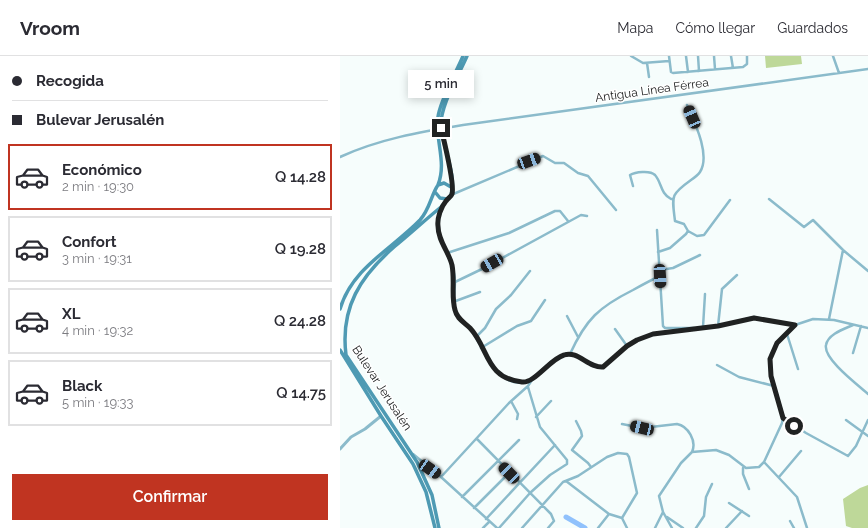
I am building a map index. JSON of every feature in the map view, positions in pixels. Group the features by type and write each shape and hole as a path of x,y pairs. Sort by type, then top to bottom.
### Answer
{"main road":[{"path":"340,310 346,293 356,278 420,220 436,192 443,163 440,110 462,56"},
{"path":"436,192 440,198 447,199 451,195 451,178 440,129 445,107 467,56"},
{"path":"438,185 444,183 451,187"},
{"name":"Bulevar Jerusalén","path":"439,528 432,495 412,453 346,355 341,340 342,316 349,296 362,276 444,204 447,199"},
{"name":"Bulevar Jerusalén","path":"340,350 380,416 416,469 426,492 435,528"}],"street":[{"path":"632,56 638,62 647,63 669,61"},
{"path":"669,56 672,73 746,66 747,56"},
{"path":"686,56 688,72"},
{"path":"698,56 699,71"},
{"path":"714,56 715,69"},
{"path":"731,56 733,68"},
{"path":"833,56 839,73"},
{"path":"647,63 649,76"},
{"name":"Antigua Línea Férrea","path":"340,157 370,144 405,134 868,69"},
{"path":"687,105 702,140 702,167 698,174 677,190 673,198 676,221 684,224 688,231 697,236 704,235 730,200"},
{"path":"451,195 544,156 555,163 564,163 578,173 588,176 616,210"},
{"path":"633,186 630,175 641,172 652,174 656,177 664,194 671,199 673,198"},
{"path":"769,199 804,227 813,220 843,250 868,271"},
{"path":"444,204 438,226 439,236 452,264 455,282 453,302 458,318 476,337 492,366 506,378 524,383 532,380"},
{"path":"447,253 509,233 555,211 560,211 568,221"},
{"path":"455,282 482,269 568,221 581,215 587,216"},
{"path":"657,230 663,326 665,328 697,328"},
{"path":"658,252 670,248 686,236 688,231"},
{"path":"829,320 843,250"},
{"path":"660,270 673,268 700,255"},
{"path":"476,337 485,328 496,309 511,295 530,271"},
{"path":"718,326 722,289 737,275"},
{"path":"570,354 578,337 600,309 618,297 660,276"},
{"path":"453,302 480,292"},
{"path":"703,327 705,294"},
{"path":"481,348 517,326 531,321 545,300"},
{"path":"567,316 578,337"},
{"path":"441,477 532,380 552,361 565,354 576,355 593,366 603,367 627,346 637,340 653,334 718,326 754,318 795,325 813,319 829,320 868,328"},
{"path":"692,452 716,450 729,455 743,468 755,468 764,462 781,428 783,418 770,370 771,354 777,343 795,325"},
{"path":"854,325 832,336 826,343 826,349 832,360 868,394"},
{"path":"853,353 861,326"},
{"path":"615,330 627,346"},
{"path":"787,334 798,369"},
{"path":"717,365 739,377 774,386"},
{"path":"412,453 498,528 550,475 567,464 567,460 540,427 528,386"},
{"path":"511,401 518,414 517,419"},
{"path":"536,417 551,401"},
{"path":"340,449 351,436 365,429 380,416"},
{"path":"783,418 812,437 848,456 856,446 868,420"},
{"path":"846,420 868,436"},
{"path":"576,421 582,436 572,450 591,467"},
{"path":"622,424 642,428 682,425 689,432 694,448 681,463 659,496 662,512 672,528"},
{"path":"477,439 553,517 552,524 548,528"},
{"path":"462,497 519,440"},
{"path":"486,519 555,445"},
{"path":"780,477 801,451"},
{"path":"522,528 566,481 578,476 607,457 618,453 627,454 637,493 622,518"},
{"path":"764,462 780,477 797,497 806,527"},
{"path":"743,468 743,474 749,489"},
{"path":"474,508 509,473"},
{"path":"566,481 609,514 622,518 627,528"},
{"path":"696,528 704,516 706,497 712,484"},
{"path":"729,503 749,516"},
{"path":"726,528 742,511"},
{"path":"655,528 662,512"},
{"path":"598,528 609,514"},
{"path":"666,517 683,528"},
{"path":"790,521 794,528"},
{"path":"483,528 490,522"}],"green space":[{"path":"765,56 801,56 802,64 766,68"},
{"path":"868,485 868,528 852,528 846,526 843,499 860,488"}],"waterway":[{"path":"566,517 585,528"}],"route":[{"path":"441,128 452,181 452,192 444,204 440,214 438,226 439,236 452,264 455,282 453,302 455,313 476,337 486,358 498,372 506,378 524,383 532,380 552,361 565,354 576,355 593,366 603,367 627,346 637,340 653,334 718,326 746,318 764,318 795,325 777,343 773,349 770,359 770,370 783,418 794,426"}]}
